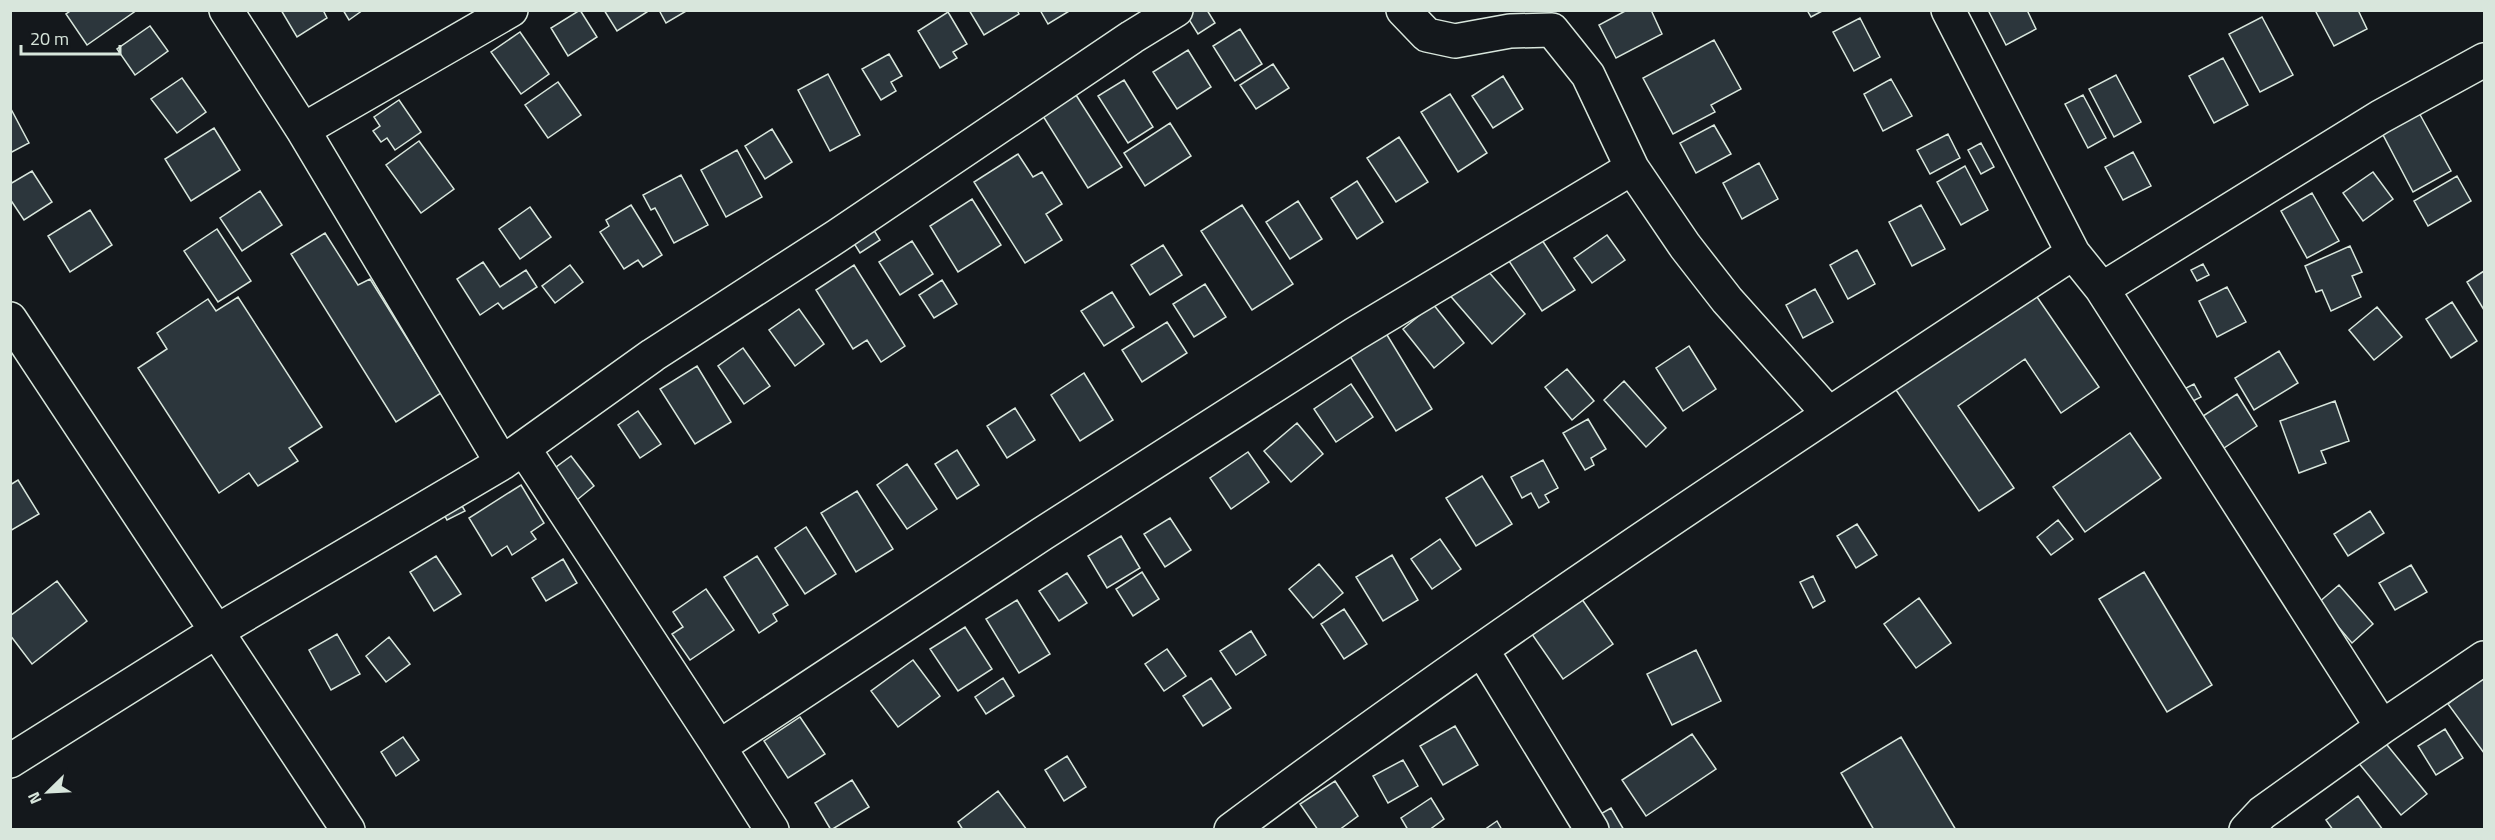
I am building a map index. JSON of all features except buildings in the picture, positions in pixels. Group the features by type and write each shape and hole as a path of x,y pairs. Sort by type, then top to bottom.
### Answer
{"street":[{"path":"226,10 513,456 719,747 772,830"},
{"path":"303,130 511,10"},
{"path":"10,761 217,631 513,456 653,355 837,236 1131,37 1176,10"},
{"path":"1403,10 1427,35 1455,41 1510,31 1551,20 1588,75 1632,168 1685,246 1727,300 1829,414"},
{"path":"1948,10 2073,253 2102,289 2382,727"},
{"path":"2102,289 2380,117 2484,60"},
{"path":"719,747 1042,534 1355,334 1632,168"},
{"path":"1231,830 1342,747 1482,650 1829,414 2073,253"},
{"path":"10,319 348,830"},
{"path":"1482,650 1592,830"},
{"path":"2246,830 2262,813 2382,727 2484,658"}]}
